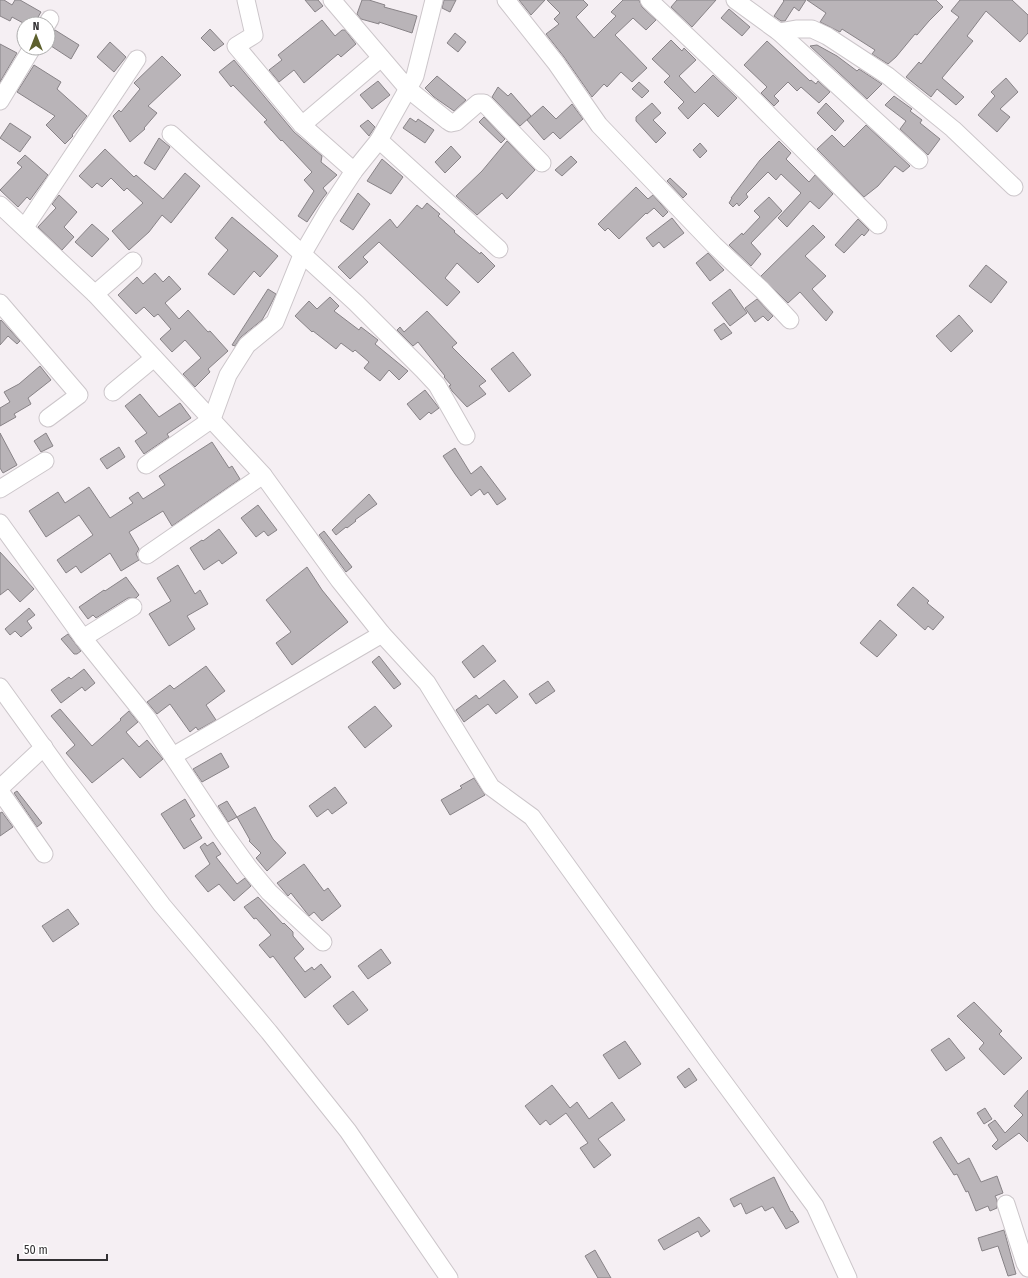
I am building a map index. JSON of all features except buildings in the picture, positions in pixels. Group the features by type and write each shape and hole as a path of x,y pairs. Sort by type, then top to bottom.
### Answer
{"street":[{"path":"246,0 254,35 236,46 302,125 354,171"},
{"path":"332,0 408,89 448,122 456,122 478,103 484,103 542,163"},
{"path":"146,466 212,419 228,375 248,345 275,322 302,255 327,212 354,171 379,140 415,76 434,0"},
{"path":"506,0 556,63 599,125 714,245 762,290 790,320"},
{"path":"649,0 744,90 878,225"},
{"path":"735,0 779,32 919,160"},
{"path":"779,32 796,29 812,29 827,36 888,76 953,129 1014,187"},
{"path":"0,101 27,56"},
{"path":"302,125 381,58"},
{"path":"25,227 137,59"},
{"path":"171,134 356,303 436,385 466,436"},
{"path":"379,140 499,248"},
{"path":"0,205 95,294 263,474 339,580 382,634 427,683 491,787 532,817 708,1061 815,1206 848,1278"},
{"path":"95,294 133,261"},
{"path":"0,303 79,395 48,418"},
{"path":"112,392 154,358"},
{"path":"0,489 45,461"},
{"path":"147,555 263,474"},
{"path":"0,523 83,638 148,719 223,832 249,868 269,892 323,942"},
{"path":"83,638 133,608"},
{"path":"173,756 382,634"},
{"path":"0,687 162,905 269,1032 348,1131 448,1278"},
{"path":"44,748 0,790 44,854"},
{"path":"1006,1204 1026,1265"}]}
